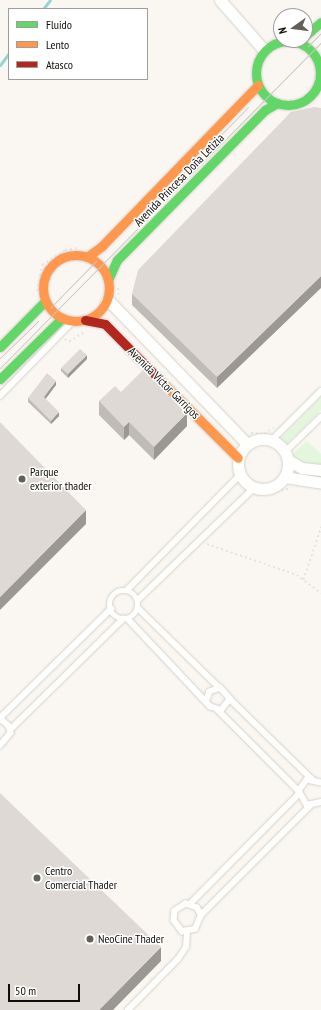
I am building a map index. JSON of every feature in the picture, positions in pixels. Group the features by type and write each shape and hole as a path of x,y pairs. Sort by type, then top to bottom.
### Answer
{"street":[{"path":"220,0 264,50"},
{"path":"313,29 321,22"},
{"path":"273,46 264,50 258,61 258,85 277,103 303,101 320,80 320,61 309,48"},
{"name":"Avenida Princesa Doña Letizia","path":"87,257 102,246 258,85"},
{"name":"Avenida Princesa Doña Letizia","path":"108,280 117,260 265,110 277,103"},
{"path":"0,348 42,298 43,281 56,262 66,256 87,257 98,263 108,280 106,302 99,312 85,320 73,321 62,318 42,298"},
{"name":"Avenida Víctor Garrigos","path":"106,302 111,303 247,444"},
{"path":"0,380 62,318"},
{"name":"Avenida Víctor Garrigos","path":"85,320 105,324 238,458"},
{"path":"286,456 285,477 272,488 253,494 240,476 238,458 247,444 263,439 272,440 286,456 302,468 321,470"},
{"path":"285,477 321,483"}],"lane":[{"path":"0,396 73,321"},
{"path":"272,440 321,391"},
{"path":"286,456 321,417"},
{"path":"11,730 0,718 111,609 115,594 127,590 240,476"},
{"path":"253,494 138,600 138,608 312,779 321,783"},
{"path":"127,590 138,600"},
{"path":"0,746 8,741 11,730 138,608"},
{"path":"111,609 125,619 207,700 210,706 218,710 310,806"},
{"path":"207,700 210,692 220,688"},
{"path":"218,710 227,706 230,700"},
{"path":"187,932 175,925 174,916 178,908 190,904 299,793 304,782 312,779"},
{"path":"187,932 198,926 201,915 310,806 321,802"},
{"path":"190,904 201,915"},
{"path":"128,1010 178,959 186,947 187,932"}],"path":[{"path":"42,298 42,265 65,250 82,247"},
{"path":"118,279 118,297"},
{"path":"253,494 290,488"},
{"path":"303,580 321,527"},
{"path":"212,540 207,544 303,580 321,593"}],"green space":[{"path":"321,397 321,410 284,447 278,441"},
{"path":"307,441 321,454 321,466 299,463 289,457"}],"building":[{"path":"314,107 321,108 321,276 217,377 132,294 138,270 291,112"},
{"path":"80,349 87,355 68,374 61,368"},
{"path":"143,370 187,413 154,447 129,422 124,427 99,401 115,386 121,392"},
{"path":"47,373 56,381 44,397 59,412 51,421 28,398"},
{"name":"Parque exterior thader","path":"0,422 86,510 0,597"},
{"name":"Centro Comercial Thader","path":"0,793 161,947 99,1010 0,1010"}],"waterway":[{"path":"44,8 50,0"},
{"path":"0,65 8,54"}],"tram line":[{"path":"313,41 321,33"},
{"path":"0,368 321,42"},
{"path":"157,200 248,107"},
{"path":"50,308 96,261"},
{"path":"0,358 38,321"}],"traffic: fast":[{"path":"313,29 321,22"},
{"path":"282,41 294,41 311,50 318,61 320,73 318,85 311,96 294,105 282,105 270,100 261,91 256,79 256,67 261,55 270,46 282,41"},
{"path":"108,280 117,260 265,110 277,103"},
{"path":"0,347 45,301"},
{"path":"0,379 62,318"}],"traffic: slow":[{"path":"87,257 102,246 258,85"},
{"path":"76,255 89,258 99,265 106,275 109,288 106,301 99,311 89,318 76,321 63,318 53,311 46,301 43,288 46,275 53,265 63,258 76,255"},
{"path":"160,380 238,458"}],"traffic: jam":[{"path":"85,320 105,324 160,380"}],"place":[{"name":"Parque exterior thader","path":"22,479"},
{"name":"Centro Comercial Thader","path":"37,878"},
{"name":"NeoCine Thader","path":"90,939"}]}
